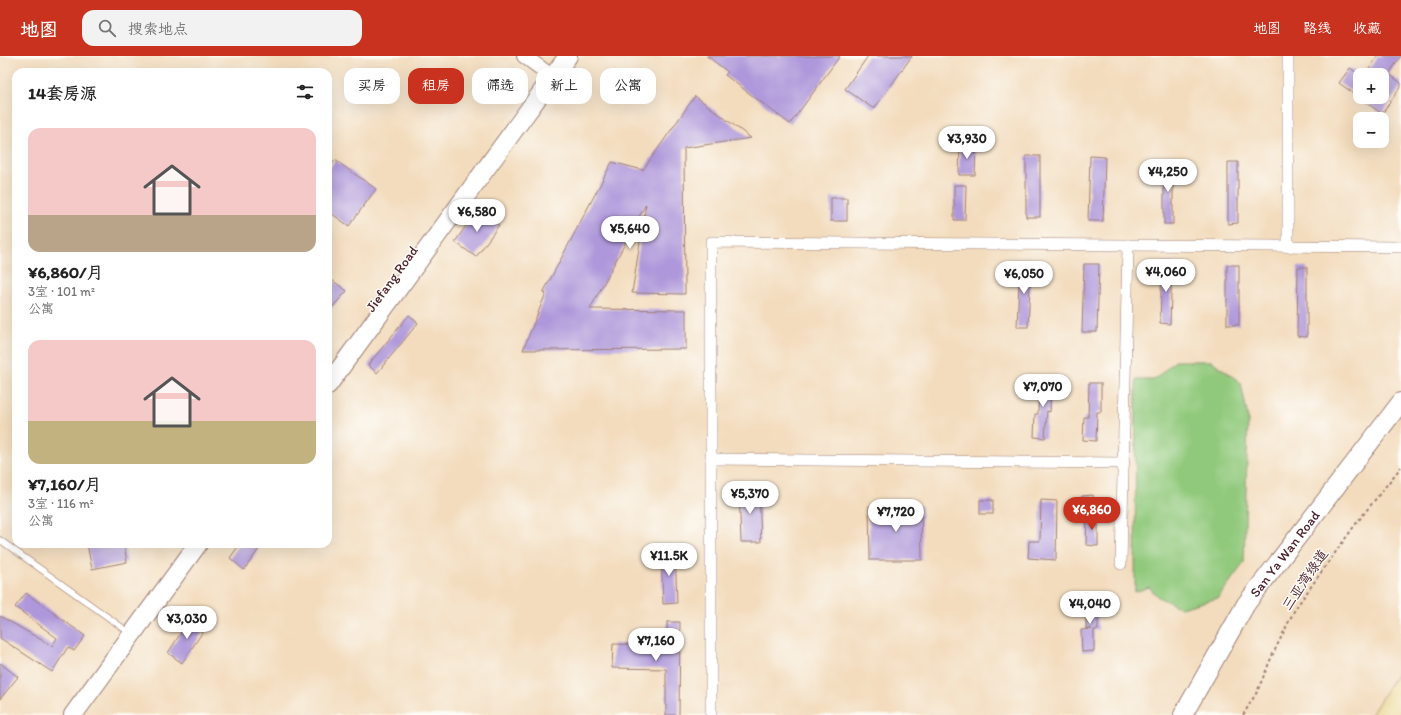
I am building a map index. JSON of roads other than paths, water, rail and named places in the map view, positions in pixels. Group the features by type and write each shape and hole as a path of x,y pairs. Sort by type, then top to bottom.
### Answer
{"main road":[{"name":"Jiefang Road","path":"551,68 556,56"},
{"path":"555,68 568,56"},
{"name":"Jiefang Road","path":"332,362 536,91"},
{"path":"332,379 536,92"},
{"name":"San Ya Wan Road","path":"1183,715 1246,604 1401,402"},
{"name":"San Ya Wan Road","path":"1194,715 1258,608 1401,421"},
{"path":"73,715 195,548"},
{"path":"88,715 209,548"}],"street":[{"path":"524,56 541,68"},
{"path":"1288,56 1288,247"},
{"path":"711,715 711,242 1401,247"},
{"path":"1121,564 1128,246"},
{"path":"711,459 1124,463"}],"lane":[{"path":"0,540 132,635"}]}
